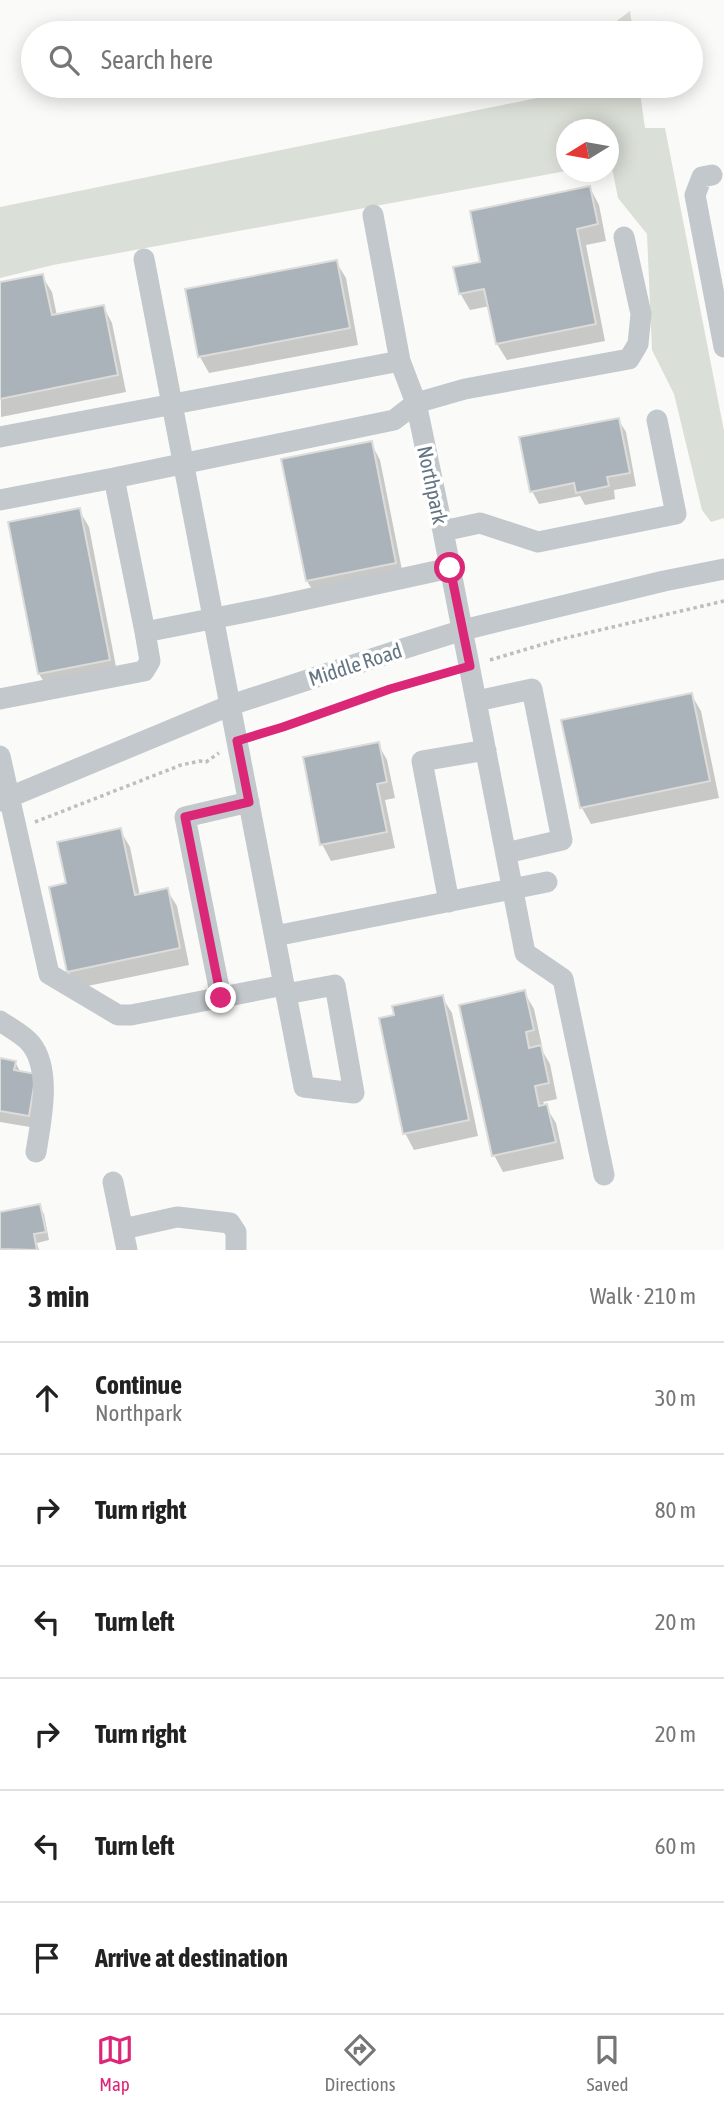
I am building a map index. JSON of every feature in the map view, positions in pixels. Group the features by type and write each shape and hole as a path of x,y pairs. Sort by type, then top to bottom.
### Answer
{"street":[{"path":"712,175 702,177 695,195 724,347"},
{"name":"Northpark","path":"373,215 400,361 416,403 443,531 525,953 563,979 604,1175"},
{"path":"0,499 394,420 416,403 465,389 629,359 638,344 641,314 624,237"},
{"path":"0,756 4,800 18,829 49,974 118,1015 131,1015 221,998 285,990 335,985 354,1093 304,1087 285,990 275,936 230,705 173,403 144,259"},
{"path":"0,437 400,361"},
{"path":"443,531 480,523 538,542 676,514 657,420"},
{"path":"0,699 144,671 150,661 114,478"},
{"path":"145,632 450,568"},
{"name":"Middle Road","path":"4,800 230,705 463,630 664,580 724,569"},
{"path":"477,701 532,689 562,840 506,853"},
{"path":"449,902 422,761 486,750"},
{"path":"221,998 185,817 249,802"},
{"path":"275,936 547,882"},
{"path":"0,1021 30,1043 39,1059 44,1101 36,1152"},
{"path":"113,1181 125,1240 177,1217 230,1223 236,1232 236,1250"}],"path":[{"path":"18,829 181,765 206,762 237,741 390,689 557,640 724,601"}],"shaded area":[{"path":"630,11 631,21 617,21"},
{"path":"537,98 641,98 645,128 665,128 724,431 724,518 711,522 702,510 674,394 652,350 647,234 618,198 615,182 619,182 619,119 556,119 556,173 53,265 0,278 0,207"}],"building":[{"path":"590,186 598,224 577,229 596,324 496,344 484,289 459,294 453,267 480,262 470,211"},
{"path":"337,260 350,328 198,357 185,289"},
{"path":"43,274 52,315 104,305 118,375 0,399 0,282"},
{"path":"619,418 630,473 607,477 609,486 576,493 574,483 530,492 519,437"},
{"path":"372,441 396,563 306,581 281,459"},
{"path":"80,508 110,660 38,674 8,522"},
{"path":"692,693 710,781 580,808 561,720"},
{"path":"379,742 387,782 377,784 387,832 320,845 303,757"},
{"path":"121,828 135,895 168,888 180,948 67,972 49,887 66,883 57,842"},
{"path":"525,990 534,1030 526,1032 529,1048 541,1045 549,1083 535,1086 539,1106 547,1104 556,1142 492,1156 459,1005"},
{"path":"443,995 469,1120 403,1134 379,1018 394,1015 392,1006"},
{"path":"0,1058 16,1061 14,1070 36,1074 29,1116 0,1111"},
{"path":"40,1204 46,1232 34,1234 37,1250 0,1249 0,1212"}],"route":[{"path":"221,998 185,817 249,802 237,741 390,689 470,666 450,568"}]}
